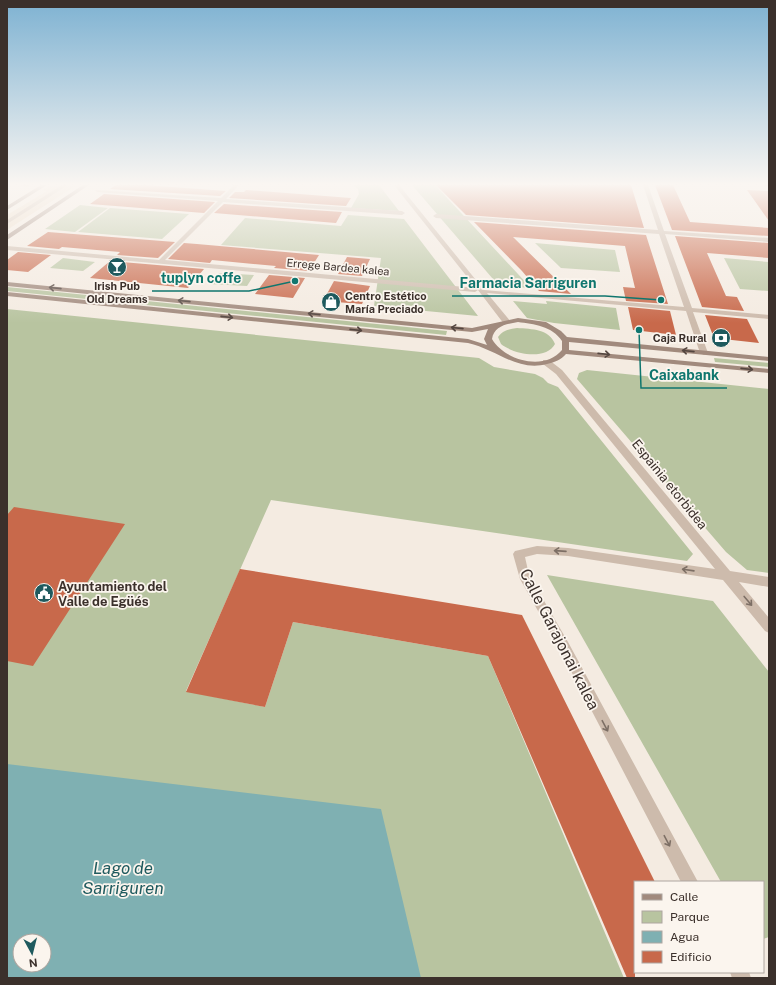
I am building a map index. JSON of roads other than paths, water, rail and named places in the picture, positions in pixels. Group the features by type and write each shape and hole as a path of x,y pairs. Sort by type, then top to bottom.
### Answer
{"street":[{"path":"7,238 18,231"},
{"path":"160,262 191,231"},
{"path":"433,231 507,322"},
{"path":"646,231 769,240"},
{"path":"661,232 704,353"},
{"name":"Errege Bardea kalea","path":"7,248 475,290"},
{"path":"7,284 472,330 518,320 542,323 560,333 567,346 565,352 554,360 533,363 518,362 505,358 494,350 468,341 7,294"},
{"path":"487,291 769,317"},
{"path":"494,350 488,339 490,330 496,326"},
{"path":"565,340 769,359"},
{"path":"565,352 769,371"},
{"name":"Espainia etorbidea","path":"546,362 559,372 769,627"},
{"name":"Calle Garajonai kalea","path":"689,881 564,646 524,576 519,554 537,550 568,552 769,582"}],"water":[{"name":"Lago de Sarriguren","path":"7,764 381,809 421,978 7,978"}],"place":[{"name":"Irish Pub Old Dreams","path":"117,267"},
{"name":"tuplyn coffe","path":"295,281"},
{"name":"Farmacia Sarriguren","path":"661,300"},
{"name":"Centro Estético María Preciado","path":"331,302"},
{"name":"Caixabank","path":"639,330"},
{"name":"Caja Rural","path":"721,338"},
{"name":"Ayuntamiento del Valle de Egüés","path":"44,593"}]}
